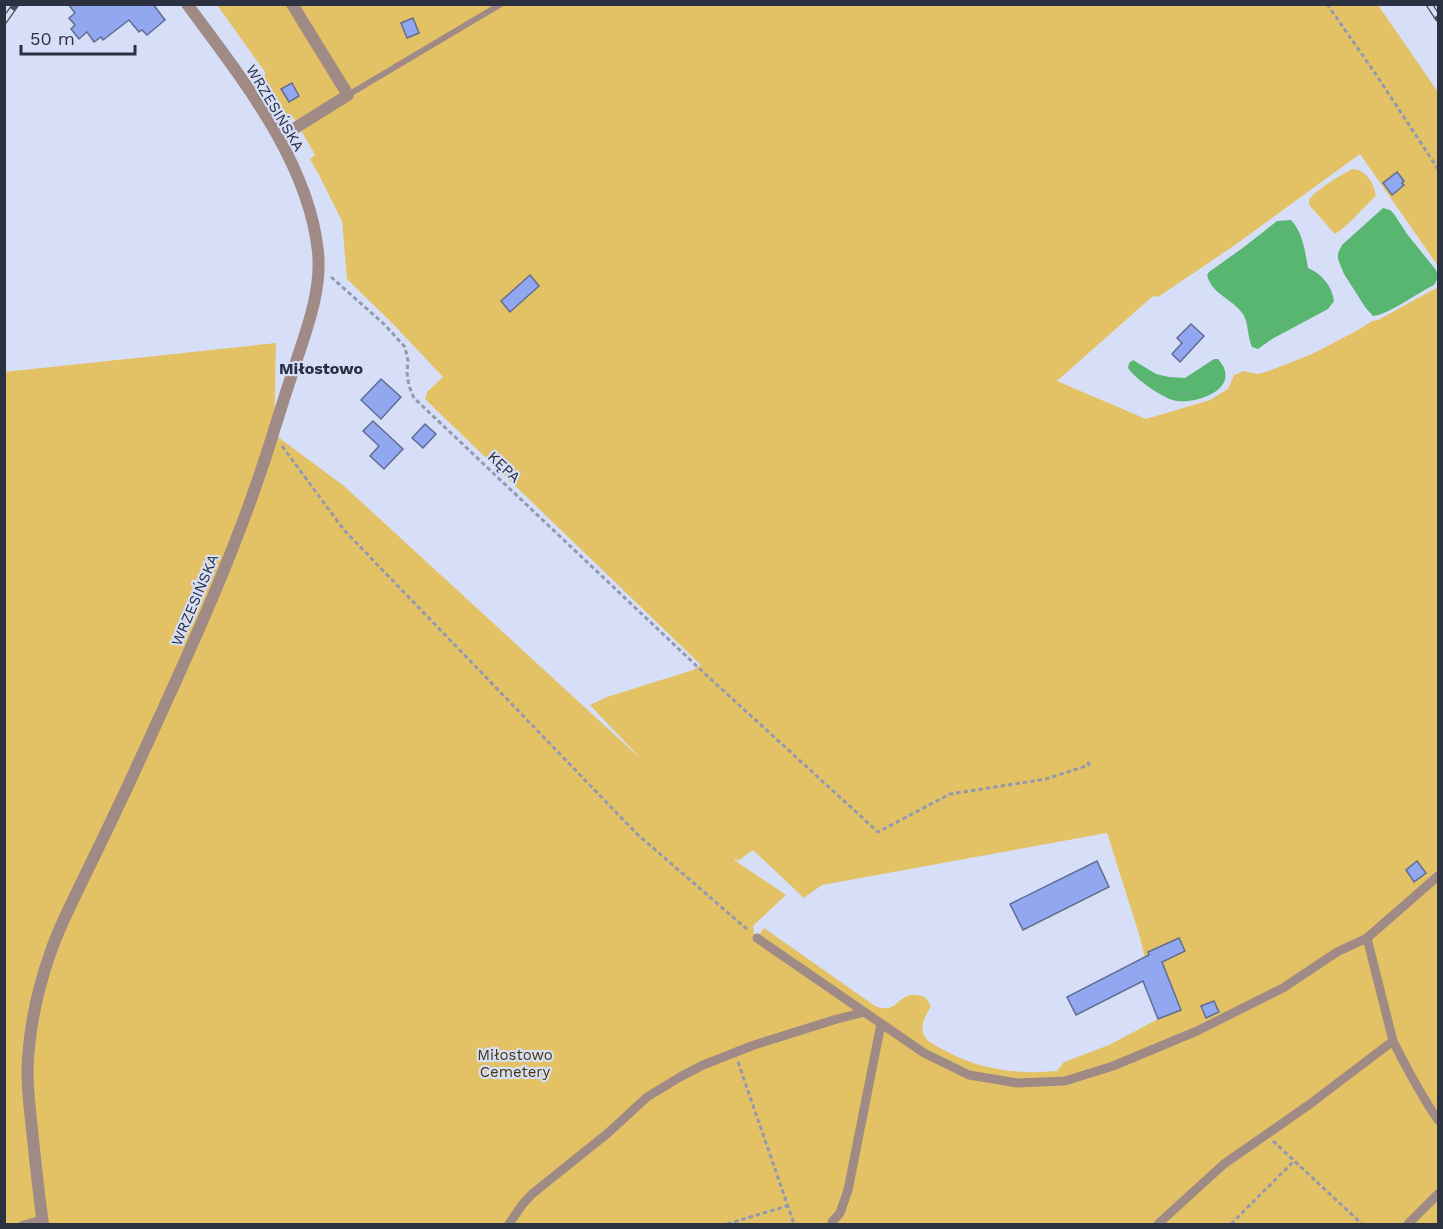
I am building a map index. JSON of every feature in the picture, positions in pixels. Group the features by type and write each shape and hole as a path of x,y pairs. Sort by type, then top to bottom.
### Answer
{"street":[{"name":"WRZESIŃSKA","path":"42,1221 30,1115 28,1051 32,1022 51,952 69,908 203,621 254,496 306,330 313,304 318,264 310,211 279,138 225,56 187,4"},
{"path":"279,138 348,95 292,4"},
{"path":"757,938 924,1053 969,1075 1017,1083 1065,1081 1113,1066 1197,1031 1283,988 1337,952 1367,938 1438,876"},
{"path":"1367,938 1393,1041 1411,1077 1438,1120"},
{"path":"509,1224 522,1204 532,1194 608,1133 647,1097 680,1077 734,1052 799,1030 865,1012"},
{"path":"829,1224 840,1213 848,1190 881,1024"},
{"path":"1158,1224 1224,1164 1310,1104 1393,1041"},
{"path":"1408,1224 1438,1194"}],"lane":[{"path":"348,95 501,4"},
{"path":"22,1224 42,1221"}],"path":[{"path":"1327,4 1438,169"},
{"name":"KĘPA","path":"318,264 384,324 405,348 409,386 414,398 703,672 878,832 950,794 1046,778 1089,765 1087,760"},
{"path":"273,434 352,539 637,834 757,938"},
{"path":"734,1052 794,1224"},
{"path":"1265,1134 1362,1224"},
{"path":"1231,1224 1294,1161"},
{"path":"727,1224 787,1206"}],"green space":[{"name":"Miłostowo Cemetery","path":"217,5 1378,5 1438,92 1438,266 1360,154 1235,245 1158,297 1153,296 1057,381 1146,419 1210,400 1228,389 1234,375 1244,371 1258,374 1312,354 1438,287 1438,1224 5,1224 4,372 276,343 274,434 344,486 641,759 590,705 607,697 693,670 701,665 425,399 428,391 443,377 347,279 342,221 310,159 315,155 294,118 287,122 264,87 265,72","holes":["1107,833 1145,958 1168,978 1181,1010 1158,1019 1109,1045 1064,1062 1057,1071 1026,1072 997,1069 968,1061 928,1040 924,1036 923,1026 931,1006 925,997 911,995 892,1007 875,1006 764,928 755,940 753,926 786,895 737,862 732,856 738,861 753,850 804,898 822,885"]},
{"path":"1353,169 1369,178 1376,196 1335,234 1310,206 1309,201 1321,188"}],"shaded area":[{"path":"1383,208 1394,214 1436,270 1438,278 1434,285 1395,308 1373,316 1344,274 1338,253 1342,245"},
{"path":"1291,220 1301,236 1308,268 1326,281 1334,301 1328,309 1258,349 1252,347 1243,314 1213,287 1207,275 1277,221"},
{"path":"1214,359 1218,359 1224,369 1225,378 1216,392 1197,400 1172,400 1150,388 1128,368 1129,363 1133,360 1156,374 1185,378"}],"building":[{"path":"68,4 153,4 165,20 147,35 142,30 139,32 129,20 103,40 101,37 94,42 87,32 79,39 71,29 75,25 69,18 75,13"},
{"path":"413,18 419,33 407,38 401,23"},
{"path":"292,83 299,96 289,102 281,89"},
{"path":"1397,172 1404,181 1402,183 1404,185 1392,195 1383,183"},
{"path":"530,275 539,286 510,312 501,301"},
{"path":"1191,324 1204,336 1180,362 1172,354 1182,343 1177,338"},
{"path":"381,379 401,397 381,419 361,400"},
{"path":"373,421 403,449 384,469 370,456 379,446 363,431"},
{"path":"425,424 436,434 423,448 412,438"},
{"path":"1097,861 1109,887 1023,930 1010,904"},
{"path":"1417,861 1426,873 1414,882 1406,870"},
{"path":"1179,938 1185,951 1162,962 1181,1010 1158,1019 1143,981 1076,1015 1067,997 1149,955 1148,952"},
{"path":"1214,1001 1219,1012 1206,1018 1201,1006"}],"railway":[{"path":"4,21 16,4"},
{"path":"1429,4 1438,18"}],"district":[{"name":"Miłostowo","path":"321,368"}]}
